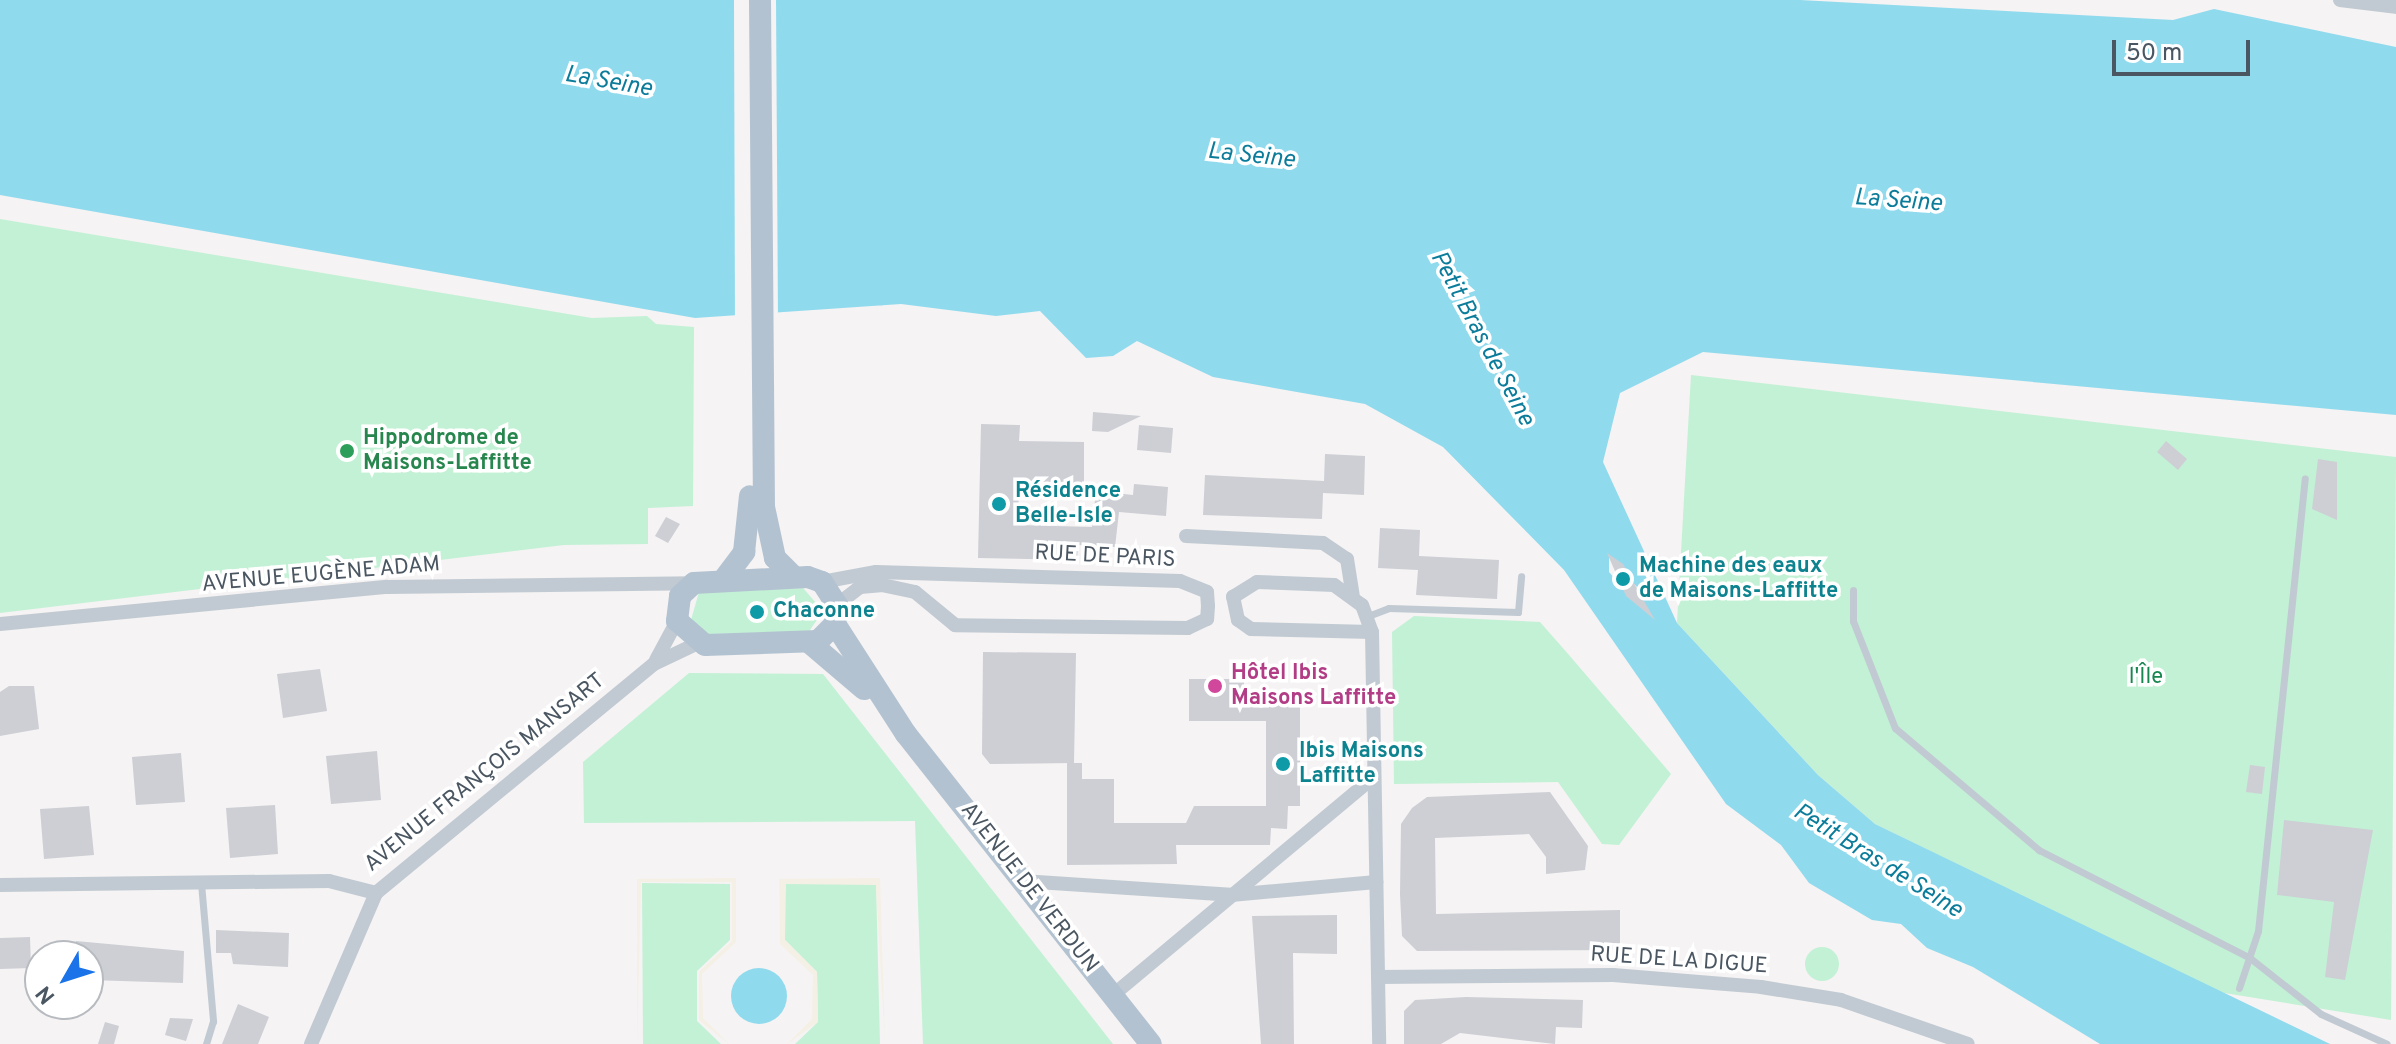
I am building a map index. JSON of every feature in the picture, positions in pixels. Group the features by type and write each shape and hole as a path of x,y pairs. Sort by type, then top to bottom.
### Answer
{"main road":[{"path":"749,0 758,371 766,530 779,566 794,577"},
{"path":"724,579 739,564 749,527 758,371 760,0"},
{"path":"822,582 794,577 694,583 677,616 698,643 810,643 836,614"},
{"name":"AVENUE DE VERDUN","path":"822,582 836,614 906,734 1151,1044"},
{"name":"AVENUE DE VERDUN","path":"810,643 906,734"}],"street":[{"path":"2340,0 2396,7"},
{"path":"1186,536 1323,543 1347,559 1353,595 1368,616 1372,632 1379,1044"},
{"name":"RUE DE PARIS","path":"822,582 876,572 1180,581 1207,592 1208,606 1207,619 1188,628 955,625 915,592 883,585 860,587 836,614"},
{"path":"1353,595 1323,583 1257,582 1233,597 1233,606 1251,629 1372,632"},
{"name":"AVENUE EUGÈNE ADAM","path":"0,624 387,587 694,583"},
{"path":"646,586 677,616"},
{"name":"AVENUE FRANÇOIS MANSART","path":"654,664 677,616"},
{"name":"AVENUE FRANÇOIS MANSART","path":"0,885 329,881 376,893 654,664 698,643"},
{"path":"1113,995 1374,777"},
{"path":"1022,881 1231,895 1376,882"},
{"path":"311,1044 376,893"},
{"name":"RUE DE LA DIGUE","path":"1378,977 1613,975 1749,986 1841,1000 1968,1044"}],"lane":[{"path":"2239,988 2250,958 2305,478"},
{"path":"1368,616 1389,608 1518,612 1521,576"},
{"path":"1853,590 1853,621 1895,728 2039,850 2250,958 2321,1014 2387,1044"},
{"path":"201,881 213,1021 206,1044"}],"green space":[{"name":"Hippodrome de Maisons-Laffitte","path":"0,219 592,318 647,316 656,324 694,327 693,506 648,508 648,544 564,545 0,613"},
{"name":"l'Île","path":"1691,375 2396,457 2391,1020 2218,992 1875,824 1818,775 1677,623"},
{"path":"803,588 823,611 808,633 708,634 691,620 699,592"},
{"path":"1414,616 1540,622 1671,774 1619,845 1602,844 1558,782 1394,784 1392,632"},
{"path":"689,673 823,674 1113,1044 923,1044 915,821 584,823 583,762"},
{"path":"642,883 730,884 730,940 697,971 697,1021 721,1044 643,1044"},
{"path":"785,884 876,884 880,1044 795,1044 818,1022 817,972 785,940"},
{"path":"1822,947 1834,952 1839,964 1834,976 1822,981 1810,976 1805,964 1810,952"}],"sand":[{"path":"736,878 736,942 702,974 703,1018 729,1044 699,1020 699,972 732,941 732,882 641,882 637,1044 637,879"},
{"path":"880,878 885,1044 876,885 786,884 785,940 817,972 818,1022 787,1044 812,1019 813,975 780,944 779,879"}],"water":[{"path":"0,0 1800,0 2173,20 2214,9 2396,47 2396,415 1703,352 1620,393 1603,462 1677,623 1818,775 1875,824 2330,1044 2100,1044 1973,967 1927,948 1901,924 1872,920 1809,883 1781,845 1726,804 1564,570 1443,447 1365,404 1213,377 1137,341 1113,356 1086,358 1040,311 996,316 901,304 695,318 0,195","holes":["1609,557 1637,587 1637,604 1609,572"]},
{"path":"759,968 779,976 787,996 779,1016 759,1024 739,1016 731,996 739,976"}],"pier":[{"path":"734,0 776,0 778,321 735,322"}],"building":[{"path":"1093,412 1141,416 1108,432 1092,431"},
{"name":"Résidence Belle-Isle","path":"981,424 1020,425 1019,441 1084,442 1084,483 1019,481 1018,525 1092,527 1096,491 1133,495 1134,484 1168,487 1166,516 1119,512 1115,547 1078,545 1077,560 978,558"},
{"path":"1139,425 1173,428 1171,453 1137,450"},
{"path":"2166,441 2187,459 2178,470 2157,452"},
{"path":"1325,454 1365,456 1364,495 1323,493 1322,519 1203,515 1205,475 1324,481"},
{"path":"2318,459 2337,462 2337,520 2312,509"},
{"path":"666,517 680,524 668,543 655,536"},
{"path":"1380,528 1420,530 1419,556 1499,560 1497,599 1416,595 1418,570 1378,568"},
{"path":"1607,553 1623,564 1655,620 1626,596"},
{"path":"983,652 1076,653 1074,763 990,764 982,754"},
{"path":"320,669 327,711 283,718 277,674"},
{"path":"1189,679 1244,679 1244,703 1300,703 1300,806 1288,806 1287,829 1271,828 1270,845 1176,845 1177,864 1067,865 1067,763 1082,763 1082,779 1114,779 1114,823 1186,823 1194,806 1266,806 1266,721 1189,721"},
{"path":"9,686 34,686 39,729 0,736 0,692"},
{"path":"377,751 381,800 331,804 326,756"},
{"path":"181,753 185,802 136,805 132,757"},
{"path":"2250,765 2265,767 2262,794 2246,792"},
{"path":"1550,792 1588,846 1585,870 1546,874 1546,857 1529,834 1435,838 1436,914 1620,910 1620,950 1417,951 1402,936 1400,894 1401,824 1412,808 1427,797"},
{"path":"275,805 278,854 230,858 226,808"},
{"path":"89,806 94,855 44,859 40,809"},
{"path":"2284,820 2373,830 2345,980 2325,977 2334,902 2277,895"},
{"path":"1337,915 1337,954 1293,953 1294,1044 1261,1044 1252,916"},
{"path":"216,930 289,933 288,967 233,964 231,953 216,953"},
{"path":"30,937 30,940 24,940 24,968 0,969 0,938"},
{"path":"104,944 184,951 183,983 104,980"},
{"path":"1466,997 1583,1000 1582,1028 1556,1027 1555,1044 1460,1033 1441,1044 1404,1044 1404,1011 1415,1000"},
{"path":"238,1004 269,1017 258,1044 222,1044"},
{"path":"170,1018 193,1019 186,1041 165,1035"},
{"path":"105,1022 119,1026 114,1044 98,1044"}],"place":[{"name":"Hippodrome de Maisons-Laffitte","path":"347,451"},
{"name":"Résidence Belle-Isle","path":"999,504"},
{"name":"Machine des eaux de Maisons-Laffitte","path":"1623,579"},
{"name":"Chaconne","path":"757,612"},
{"name":"Hôtel Ibis Maisons Laffitte","path":"1215,686"},
{"name":"Ibis Maisons Laffitte","path":"1283,764"}],"water label":[{"name":"La Seine","path":"608,83"},
{"name":"La Seine","path":"1251,157"},
{"name":"La Seine","path":"1898,202"},
{"name":"Petit Bras de Seine","path":"1481,339"},
{"name":"Petit Bras de Seine","path":"1877,862"}]}
